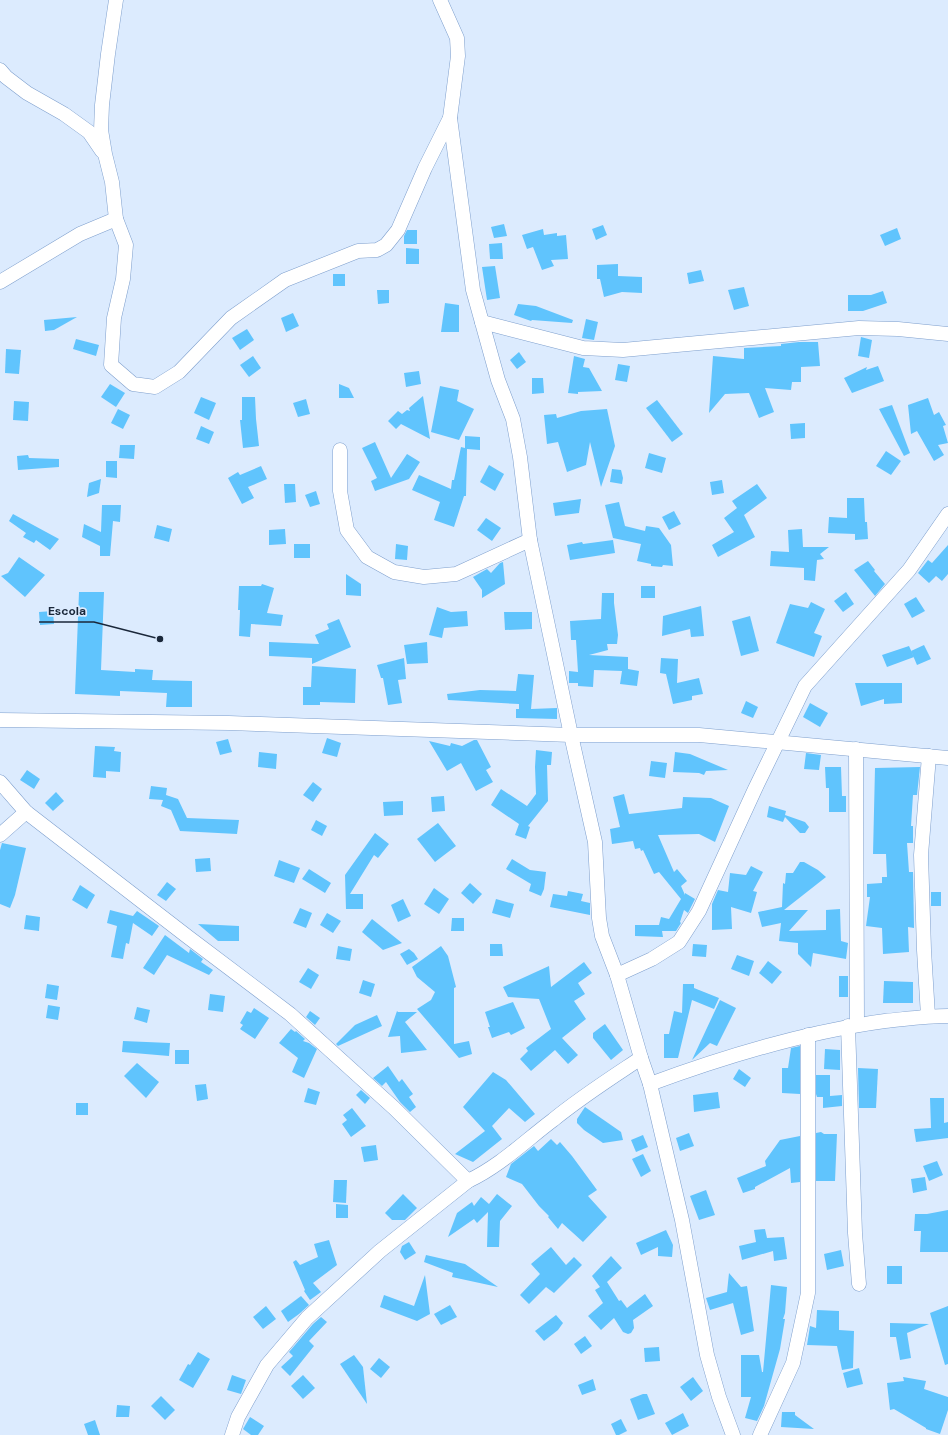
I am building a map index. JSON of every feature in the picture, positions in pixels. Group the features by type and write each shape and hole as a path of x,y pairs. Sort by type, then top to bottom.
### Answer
{"street":[{"path":"116,0 102,105 101,130 112,182 116,219 126,245 123,279 114,318 112,365 133,384 156,387 179,372 231,318 285,280 358,250 378,250 386,245 398,230 425,168 450,118"},
{"path":"440,0 457,38 458,56 450,118 472,290 498,380 513,419 520,457 530,540 571,735 596,842 599,918 602,936 618,975 641,1058 650,1084 682,1220 707,1355 719,1397 733,1435"},
{"path":"0,70 6,77 27,93 64,114 90,132 105,154"},
{"path":"0,282 80,234 116,219"},
{"path":"482,322 583,348 623,350 859,328 898,329 948,334"},
{"path":"340,450 340,491 347,530 367,557 394,572 424,577 456,574 530,540"},
{"path":"618,975 652,959 679,942 699,911 755,789 805,686 909,570 948,514"},
{"path":"0,720 229,723 571,735 699,735 948,758"},
{"path":"856,749 852,1026 855,1233 859,1284"},
{"path":"928,1016 921,855 929,756"},
{"path":"0,782 26,812 290,1014 394,1108 468,1181"},
{"path":"0,835 26,812"},
{"path":"650,1084 690,1068 808,1035 852,1026 928,1016 948,1016"},
{"path":"760,1435 793,1363 808,1293 808,1035"},
{"path":"232,1435 238,1417 267,1365 307,1318 380,1251 468,1181 482,1175 511,1154 554,1119 603,1083 641,1058"}],"building":[{"path":"504,224 507,236 494,238 491,227"},
{"path":"603,225 607,235 596,240 592,229"},
{"path":"897,228 901,239 885,246 880,235"},
{"path":"543,229 544,235 557,233 557,236 566,235 568,259 551,260 554,266 542,270 533,247 527,249 522,235"},
{"path":"407,230 417,230 417,244 404,244 404,236"},
{"path":"502,243 503,259 490,259 489,244"},
{"path":"406,248 419,249 419,264 406,264"},
{"path":"618,264 618,276 642,277 642,293 622,292 604,297 600,279 597,279 597,265"},
{"path":"495,266 500,298 487,300 482,267"},
{"path":"701,270 704,281 689,284 687,273"},
{"path":"333,274 345,274 345,286 333,286"},
{"path":"744,287 749,306 734,310 728,290"},
{"path":"377,290 389,290 389,303 378,304"},
{"path":"883,291 887,303 863,311 848,311 848,295 871,295"},
{"path":"445,303 459,305 459,332 441,332"},
{"path":"518,304 536,306 573,320 572,323 531,321 514,315"},
{"path":"293,313 299,326 286,332 281,318"},
{"path":"77,317 54,330 45,331 44,320"},
{"path":"586,319 598,322 594,340 582,338"},
{"path":"247,329 254,340 240,350 232,338"},
{"path":"861,337 872,340 869,358 858,356"},
{"path":"76,339 99,345 96,356 73,349"},
{"path":"818,342 820,366 801,367 801,382 792,382 791,390 765,388 774,412 759,418 749,393 725,394 709,413 713,356 744,359 744,348 781,346 781,344"},
{"path":"6,349 21,350 19,374 5,373"},
{"path":"519,352 526,362 517,369 510,360"},
{"path":"253,356 261,368 249,377 240,365"},
{"path":"574,356 585,359 583,367 589,368 602,391 578,392 578,394 568,393"},
{"path":"618,364 630,366 627,382 615,380"},
{"path":"878,366 884,381 852,393 844,378 867,367 866,370"},
{"path":"419,371 421,384 406,387 404,373"},
{"path":"532,378 543,378 544,393 532,394"},
{"path":"110,384 125,393 116,407 101,397"},
{"path":"339,384 349,388 354,398 339,398"},
{"path":"440,386 459,390 457,401 474,409 459,440 431,432"},
{"path":"423,396 430,439 401,424 396,429 388,421 398,411 402,414 407,410 410,411 409,408"},
{"path":"201,397 216,403 209,420 194,413"},
{"path":"242,397 255,397 259,446 243,448 240,420 242,420"},
{"path":"928,398 934,415 939,412 946,425 943,426 948,443 938,445 944,455 934,461 917,431 911,434 908,405"},
{"path":"306,399 310,414 298,417 293,403"},
{"path":"657,400 683,434 672,442 646,408"},
{"path":"14,401 29,402 28,421 13,420"},
{"path":"892,405 910,453 904,456 879,409"},
{"path":"118,409 130,415 123,429 111,423"},
{"path":"607,409 615,446 601,487 590,442 586,465 567,472 558,442 547,444 544,415 556,414 557,418 581,411"},
{"path":"805,423 805,438 791,439 790,424"},
{"path":"201,426 214,432 209,444 196,439"},
{"path":"465,436 480,437 480,450 467,449 466,496 464,496 454,527 434,520 440,502 412,490 419,475 451,489 461,447 465,448"},
{"path":"375,442 391,478 407,454 420,462 409,479 375,491 371,481 377,478 362,448"},
{"path":"120,445 135,445 134,459 119,458"},
{"path":"886,451 901,461 891,475 876,466"},
{"path":"649,453 666,458 662,473 645,468"},
{"path":"28,455 29,458 59,459 59,467 18,470 17,456"},
{"path":"106,461 117,461 117,478 106,477"},
{"path":"489,465 504,474 495,491 480,482"},
{"path":"261,466 267,479 248,487 254,498 242,504 228,478 238,472 240,475"},
{"path":"612,469 621,470 623,478 622,484 610,482"},
{"path":"101,479 99,493 87,497 89,483"},
{"path":"722,480 724,493 712,495 710,482"},
{"path":"284,484 295,484 296,502 285,503"},
{"path":"757,484 767,498 744,515 755,537 718,557 712,545 734,532 724,518 737,508 732,501"},
{"path":"316,491 320,504 310,507 305,495"},
{"path":"847,498 864,498 865,522 867,522 868,539 855,540 855,534 828,533 829,517 847,518"},
{"path":"581,499 579,513 555,516 553,503"},
{"path":"619,502 625,526 645,531 646,526 659,528 671,545 673,566 651,566 651,564 637,561 641,544 613,538 605,505"},
{"path":"102,505 121,505 120,522 113,521 110,556 100,556 100,546 82,537 84,524 101,532"},
{"path":"674,511 681,524 669,530 662,517"},
{"path":"13,514 59,539 50,550 36,540 34,543 23,537 26,533 9,521"},
{"path":"486,518 501,528 492,541 477,530"},
{"path":"157,525 172,529 169,542 154,538"},
{"path":"285,529 286,544 269,545 269,530"},
{"path":"802,529 803,547 829,547 820,554 824,559 817,560 815,581 804,580 804,568 770,566 771,551 789,552 788,530"},
{"path":"613,540 615,553 570,560 567,545 582,542 583,544"},
{"path":"294,544 310,544 310,558 294,558"},
{"path":"396,544 408,546 407,560 395,559"},
{"path":"948,545 948,574 942,581 936,576 929,583 918,573 928,560 932,563"},
{"path":"19,557 45,575 25,597 1,576 8,573"},
{"path":"868,561 885,584 875,596 854,570"},
{"path":"503,562 505,584 482,598 482,590 473,577 487,569 491,573 500,563"},
{"path":"346,574 361,584 361,596 346,595"},
{"path":"262,584 274,588 267,613 283,615 281,626 251,624 250,637 239,636 239,586 261,586"},
{"path":"641,586 655,586 655,598 641,598"},
{"path":"79,592 104,592 101,670 135,672 135,669 153,670 152,680 192,681 192,707 166,707 167,693 120,691 120,696 75,694"},
{"path":"846,592 854,604 843,612 834,601"},
{"path":"602,593 614,593 618,635 617,644 607,644 608,650 589,655 628,657 628,669 639,671 637,686 620,684 622,671 594,670 593,687 578,686 578,683 569,683 569,671 578,672 576,640 571,640 570,621 601,619"},
{"path":"916,597 925,611 912,618 904,604"},
{"path":"811,602 825,609 814,633 822,636 814,657 776,643 790,604 808,608"},
{"path":"701,606 704,636 691,637 690,629 662,636 663,616"},
{"path":"437,607 451,612 467,611 468,626 444,628 442,638 429,635"},
{"path":"53,611 54,624 40,625 39,612"},
{"path":"504,612 532,612 532,629 505,630"},
{"path":"750,616 759,651 741,656 732,621"},
{"path":"339,619 351,647 312,664 312,658 269,656 269,642 319,644 315,635 329,629 327,624"},
{"path":"427,642 428,663 407,664 404,645"},
{"path":"924,645 931,659 917,665 911,651"},
{"path":"909,646 914,657 887,667 882,655"},
{"path":"404,658 406,679 398,680 402,703 388,705 383,678 381,678 377,665"},
{"path":"661,658 678,659 677,683 699,678 703,694 692,696 692,700 673,704 666,674 660,673"},
{"path":"312,666 356,669 355,703 320,702 320,705 303,705 303,687 311,687"},
{"path":"518,674 534,675 531,709 557,708 557,719 516,718 516,709 519,709 519,704 448,700 447,694 480,690 516,691"},
{"path":"855,683 902,683 902,703 884,704 884,699 861,706"},
{"path":"746,701 758,707 753,718 741,713"},
{"path":"810,703 828,713 820,727 803,717"},
{"path":"327,738 341,743 337,757 322,753"},
{"path":"228,739 232,752 220,755 216,742"},
{"path":"477,740 491,767 486,770 493,782 476,791 461,763 447,771 429,741 450,746 451,743 462,746"},
{"path":"95,746 115,747 114,751 121,752 120,772 106,771 106,778 93,777"},
{"path":"536,750 552,752 551,765 547,765 548,801 528,826 530,827 526,839 515,835 519,824 491,805 501,789 527,806 536,794"},
{"path":"259,752 277,754 276,769 258,767"},
{"path":"675,752 690,754 728,770 706,771 704,775 699,773 673,772"},
{"path":"806,753 821,755 819,770 804,769"},
{"path":"651,761 667,763 665,778 649,776"},
{"path":"825,767 841,767 842,796 846,796 846,812 829,812 829,788 826,788"},
{"path":"920,767 917,795 913,795 911,826 913,826 913,843 907,843 909,872 913,872 914,928 908,927 909,952 883,954 882,928 866,926 870,897 867,897 867,884 882,883 882,877 887,877 886,854 873,854 875,768"},
{"path":"27,770 40,779 34,789 20,780"},
{"path":"313,782 322,789 313,802 303,795"},
{"path":"151,786 167,788 166,795 178,799 187,818 239,820 237,834 180,831 171,810 161,806 163,800 149,799"},
{"path":"56,792 64,801 53,811 45,803"},
{"path":"624,794 629,814 682,808 683,797 711,798 729,806 715,842 699,834 658,835 674,872 677,869 687,881 681,886 685,895 685,893 695,899 688,913 684,910 681,923 676,931 662,931 663,937 635,936 635,925 659,925 661,917 669,919 681,899 659,872 654,874 643,850 641,851 640,848 635,849 633,841 612,844 610,829 620,827 613,797"},
{"path":"444,796 445,811 432,812 431,797"},
{"path":"403,801 403,815 384,816 383,802"},
{"path":"769,806 786,811 785,815 805,822 809,827 805,833 800,833 785,817 783,822 767,817"},
{"path":"316,820 327,826 322,836 311,830"},
{"path":"438,823 456,846 435,862 417,839"},
{"path":"375,833 389,844 378,858 374,855 350,894 363,894 363,909 346,909 345,875"},
{"path":"2,843 26,848 15,895 10,908 0,904 0,850"},
{"path":"210,858 211,871 196,872 195,859"},
{"path":"512,859 530,870 546,872 544,889 541,896 529,891 531,884 506,869"},
{"path":"279,860 300,868 294,883 274,876"},
{"path":"800,862 804,862 818,870 826,877 784,910 808,910 789,931 826,930 826,910 840,909 841,941 848,943 846,959 813,953 811,967 798,954 798,943 779,941 781,923 762,927 758,912 782,907 783,883 785,884 786,873 793,873"},
{"path":"751,866 763,872 753,891 757,892 751,913 731,907 732,929 712,930 712,904 718,890 728,892 730,873 746,875"},
{"path":"309,869 331,883 325,893 302,879"},
{"path":"167,882 176,889 166,901 157,895"},
{"path":"470,883 482,894 473,904 461,893"},
{"path":"80,885 95,895 87,909 72,900"},
{"path":"434,888 449,899 439,914 424,904"},
{"path":"568,891 583,894 581,901 590,903 590,915 550,907 553,894 567,896"},
{"path":"931,892 941,892 941,906 931,906"},
{"path":"403,899 411,916 398,922 391,905"},
{"path":"496,899 514,904 510,918 492,913"},
{"path":"300,908 312,913 306,928 293,923"},
{"path":"110,910 133,916 137,911 159,926 152,936 133,923 129,944 126,943 123,959 111,957 117,926 107,923"},
{"path":"327,913 341,921 333,933 320,925"},
{"path":"26,915 40,917 39,931 24,929"},
{"path":"452,918 464,918 464,931 451,931"},
{"path":"372,919 402,943 383,950 362,932"},
{"path":"198,924 239,926 239,941 218,941"},
{"path":"165,935 189,953 190,949 203,959 201,962 213,970 209,975 167,955 154,975 143,968"},
{"path":"490,944 502,944 503,956 490,956"},
{"path":"693,944 707,945 706,957 692,956"},
{"path":"338,946 352,949 350,961 336,959"},
{"path":"441,946 448,956 456,987 454,988 454,1044 469,1041 472,1054 459,1058 417,1009 431,1000 435,992 417,977 412,967"},
{"path":"409,949 418,959 407,965 400,954"},
{"path":"737,955 754,961 749,976 731,969"},
{"path":"768,961 782,972 772,984 759,973"},
{"path":"584,962 592,973 578,983 585,994 574,1001 586,1019 562,1038 578,1055 568,1064 555,1050 531,1071 520,1059 528,1051 526,1048 551,1029 539,999 508,997 503,987 549,966 551,987"},
{"path":"308,968 319,975 311,989 299,982"},
{"path":"839,976 848,976 848,997 839,997"},
{"path":"363,980 375,984 371,997 359,993"},
{"path":"884,981 913,982 913,1003 883,1003"},
{"path":"47,984 59,986 57,1000 45,998"},
{"path":"683,984 694,984 694,988 719,998 714,1009 692,1000 678,1058 664,1058 664,1034 669,1034 674,1011 682,1013"},
{"path":"210,994 225,996 223,1012 208,1010"},
{"path":"720,1000 736,1008 717,1046 710,1043 692,1060"},
{"path":"513,1002 525,1028 511,1035 509,1032 492,1038 485,1012"},
{"path":"48,1005 60,1007 58,1020 46,1018"},
{"path":"137,1007 150,1010 147,1023 134,1019"},
{"path":"254,1008 269,1018 255,1039 240,1029 243,1025 240,1023 247,1011 251,1013"},
{"path":"310,1011 320,1018 315,1025 306,1017"},
{"path":"397,1011 417,1012 405,1022 427,1050 401,1053 400,1036 388,1037"},
{"path":"377,1015 382,1026 338,1046 336,1044 355,1025"},
{"path":"605,1024 623,1050 611,1060 593,1038 593,1033"},
{"path":"291,1029 295,1032 296,1031 305,1039 303,1041 309,1043 317,1049 304,1078 292,1072 298,1058 279,1043"},
{"path":"123,1041 170,1043 169,1056 122,1052"},
{"path":"800,1046 800,1094 782,1093 782,1068 788,1068 791,1048"},
{"path":"825,1049 840,1050 840,1070 824,1069"},
{"path":"175,1050 189,1050 189,1064 175,1064"},
{"path":"137,1063 159,1082 146,1098 124,1076"},
{"path":"388,1066 399,1082 402,1079 413,1094 409,1097 416,1107 410,1112 400,1102 386,1082 382,1086 373,1078"},
{"path":"858,1068 878,1069 876,1108 859,1108"},
{"path":"739,1069 751,1078 745,1087 733,1079"},
{"path":"493,1072 506,1080 535,1114 525,1122 509,1108 492,1126 502,1139 473,1162 455,1154 485,1131 463,1107"},
{"path":"816,1075 830,1075 830,1096 842,1095 842,1106 823,1108 823,1097 817,1097 816,1094"},
{"path":"206,1084 208,1099 197,1101 195,1085"},
{"path":"308,1088 320,1092 316,1105 304,1102"},
{"path":"361,1090 370,1098 365,1104 356,1095"},
{"path":"718,1092 720,1108 694,1112 693,1095"},
{"path":"930,1098 944,1098 944,1123 948,1122 948,1138 916,1142 914,1129 931,1128"},
{"path":"76,1103 88,1103 88,1115 76,1115"},
{"path":"585,1107 621,1132 623,1140 603,1143 584,1130 577,1123 577,1119"},
{"path":"352,1108 366,1126 351,1137 342,1124 347,1120 343,1115"},
{"path":"821,1132 824,1134 837,1134 835,1181 816,1181 816,1133"},
{"path":"689,1133 694,1146 680,1151 676,1138"},
{"path":"643,1135 648,1147 636,1152 631,1140"},
{"path":"800,1136 800,1182 791,1183 790,1168 755,1187 755,1189 743,1193 737,1178 766,1166 765,1161 780,1140"},
{"path":"551,1139 557,1145 560,1142 597,1190 588,1196 607,1217 583,1242 562,1223 558,1229 522,1184 506,1177 511,1164 534,1146 538,1151"},
{"path":"376,1145 378,1160 364,1162 361,1147"},
{"path":"643,1154 651,1171 641,1177 632,1159"},
{"path":"937,1161 943,1175 929,1181 923,1166"},
{"path":"925,1177 927,1190 913,1193 911,1179"},
{"path":"334,1180 347,1180 346,1203 333,1202"},
{"path":"706,1190 715,1215 699,1220 690,1196"},
{"path":"403,1194 417,1208 405,1220 392,1220 385,1213"},
{"path":"497,1194 512,1206 500,1221 499,1247 487,1247 488,1212 477,1223 474,1219 448,1237 457,1213 472,1202 474,1206 481,1197 489,1204"},
{"path":"336,1204 348,1205 348,1218 336,1218"},
{"path":"948,1210 948,1252 920,1252 921,1231 914,1231 915,1214 927,1214"},
{"path":"765,1229 767,1238 784,1237 787,1259 774,1261 773,1251 742,1260 739,1246 756,1242 754,1230"},
{"path":"666,1230 673,1245 672,1257 658,1256 658,1247 641,1255 636,1243"},
{"path":"329,1240 337,1265 313,1283 321,1292 310,1300 304,1291 305,1290 293,1262 296,1260 300,1265 318,1257 314,1244"},
{"path":"409,1242 416,1253 405,1260 400,1252 402,1246"},
{"path":"551,1247 566,1265 574,1257 582,1265 554,1293 546,1287 529,1304 520,1295 540,1274 531,1264"},
{"path":"841,1250 844,1266 827,1270 824,1254"},
{"path":"426,1255 465,1264 498,1287 452,1277 453,1273 424,1262"},
{"path":"611,1256 622,1268 607,1282 619,1301 621,1300 627,1308 645,1294 653,1306 633,1320 634,1328 631,1333 628,1334 623,1332 614,1318 601,1330 588,1316 603,1303 595,1290 600,1287 592,1276"},
{"path":"887,1266 902,1266 902,1284 887,1284"},
{"path":"729,1273 741,1287 747,1286 754,1331 741,1335 733,1303 710,1310 706,1298 727,1292"},
{"path":"425,1275 430,1314 417,1321 380,1307 384,1295 414,1306"},
{"path":"771,1285 787,1287 785,1313 783,1319 785,1319 780,1349 764,1406 757,1421 745,1418 751,1397 741,1397 741,1355 759,1355 763,1372"},
{"path":"301,1296 309,1305 288,1322 281,1311"},
{"path":"450,1305 457,1317 441,1325 434,1314"},
{"path":"266,1306 276,1319 263,1329 253,1317"},
{"path":"948,1306 948,1364 945,1365 930,1313"},
{"path":"817,1310 839,1311 839,1330 854,1331 853,1368 842,1370 837,1346 807,1345 810,1326 816,1328"},
{"path":"556,1315 563,1323 558,1330 544,1341 535,1331"},
{"path":"321,1317 327,1322 309,1341 314,1346 290,1376 281,1367 293,1356 289,1352"},
{"path":"890,1323 929,1324 907,1333 911,1358 900,1360 896,1337 890,1337"},
{"path":"585,1336 592,1346 581,1354 574,1344"},
{"path":"659,1347 660,1361 645,1362 644,1348"},
{"path":"198,1352 210,1359 193,1388 179,1380 188,1364 190,1365"},
{"path":"354,1355 363,1367 367,1404 340,1364"},
{"path":"379,1358 390,1367 381,1378 370,1369"},
{"path":"859,1368 863,1384 847,1388 843,1373"},
{"path":"232,1375 246,1380 241,1394 227,1390"},
{"path":"303,1375 315,1388 303,1399 291,1386"},
{"path":"693,1377 703,1391 691,1401 680,1387"},
{"path":"903,1377 926,1381 924,1389 948,1397 948,1410 940,1434 926,1429 894,1409 890,1410 887,1383 904,1381"},
{"path":"593,1379 596,1390 582,1395 578,1385"},
{"path":"647,1394 655,1414 638,1420 630,1399"},
{"path":"161,1396 175,1410 165,1420 151,1406"},
{"path":"117,1405 130,1406 129,1417 116,1417"},
{"path":"782,1412 795,1412 795,1415 814,1429 781,1427"},
{"path":"683,1413 689,1426 672,1435 665,1423"},
{"path":"250,1417 264,1426 258,1435 251,1435 243,1429"},
{"path":"621,1419 627,1431 616,1435 611,1424"},
{"path":"95,1420 100,1435 88,1435 84,1424"}],"place":[{"name":"Escola","path":"160,639"}]}
